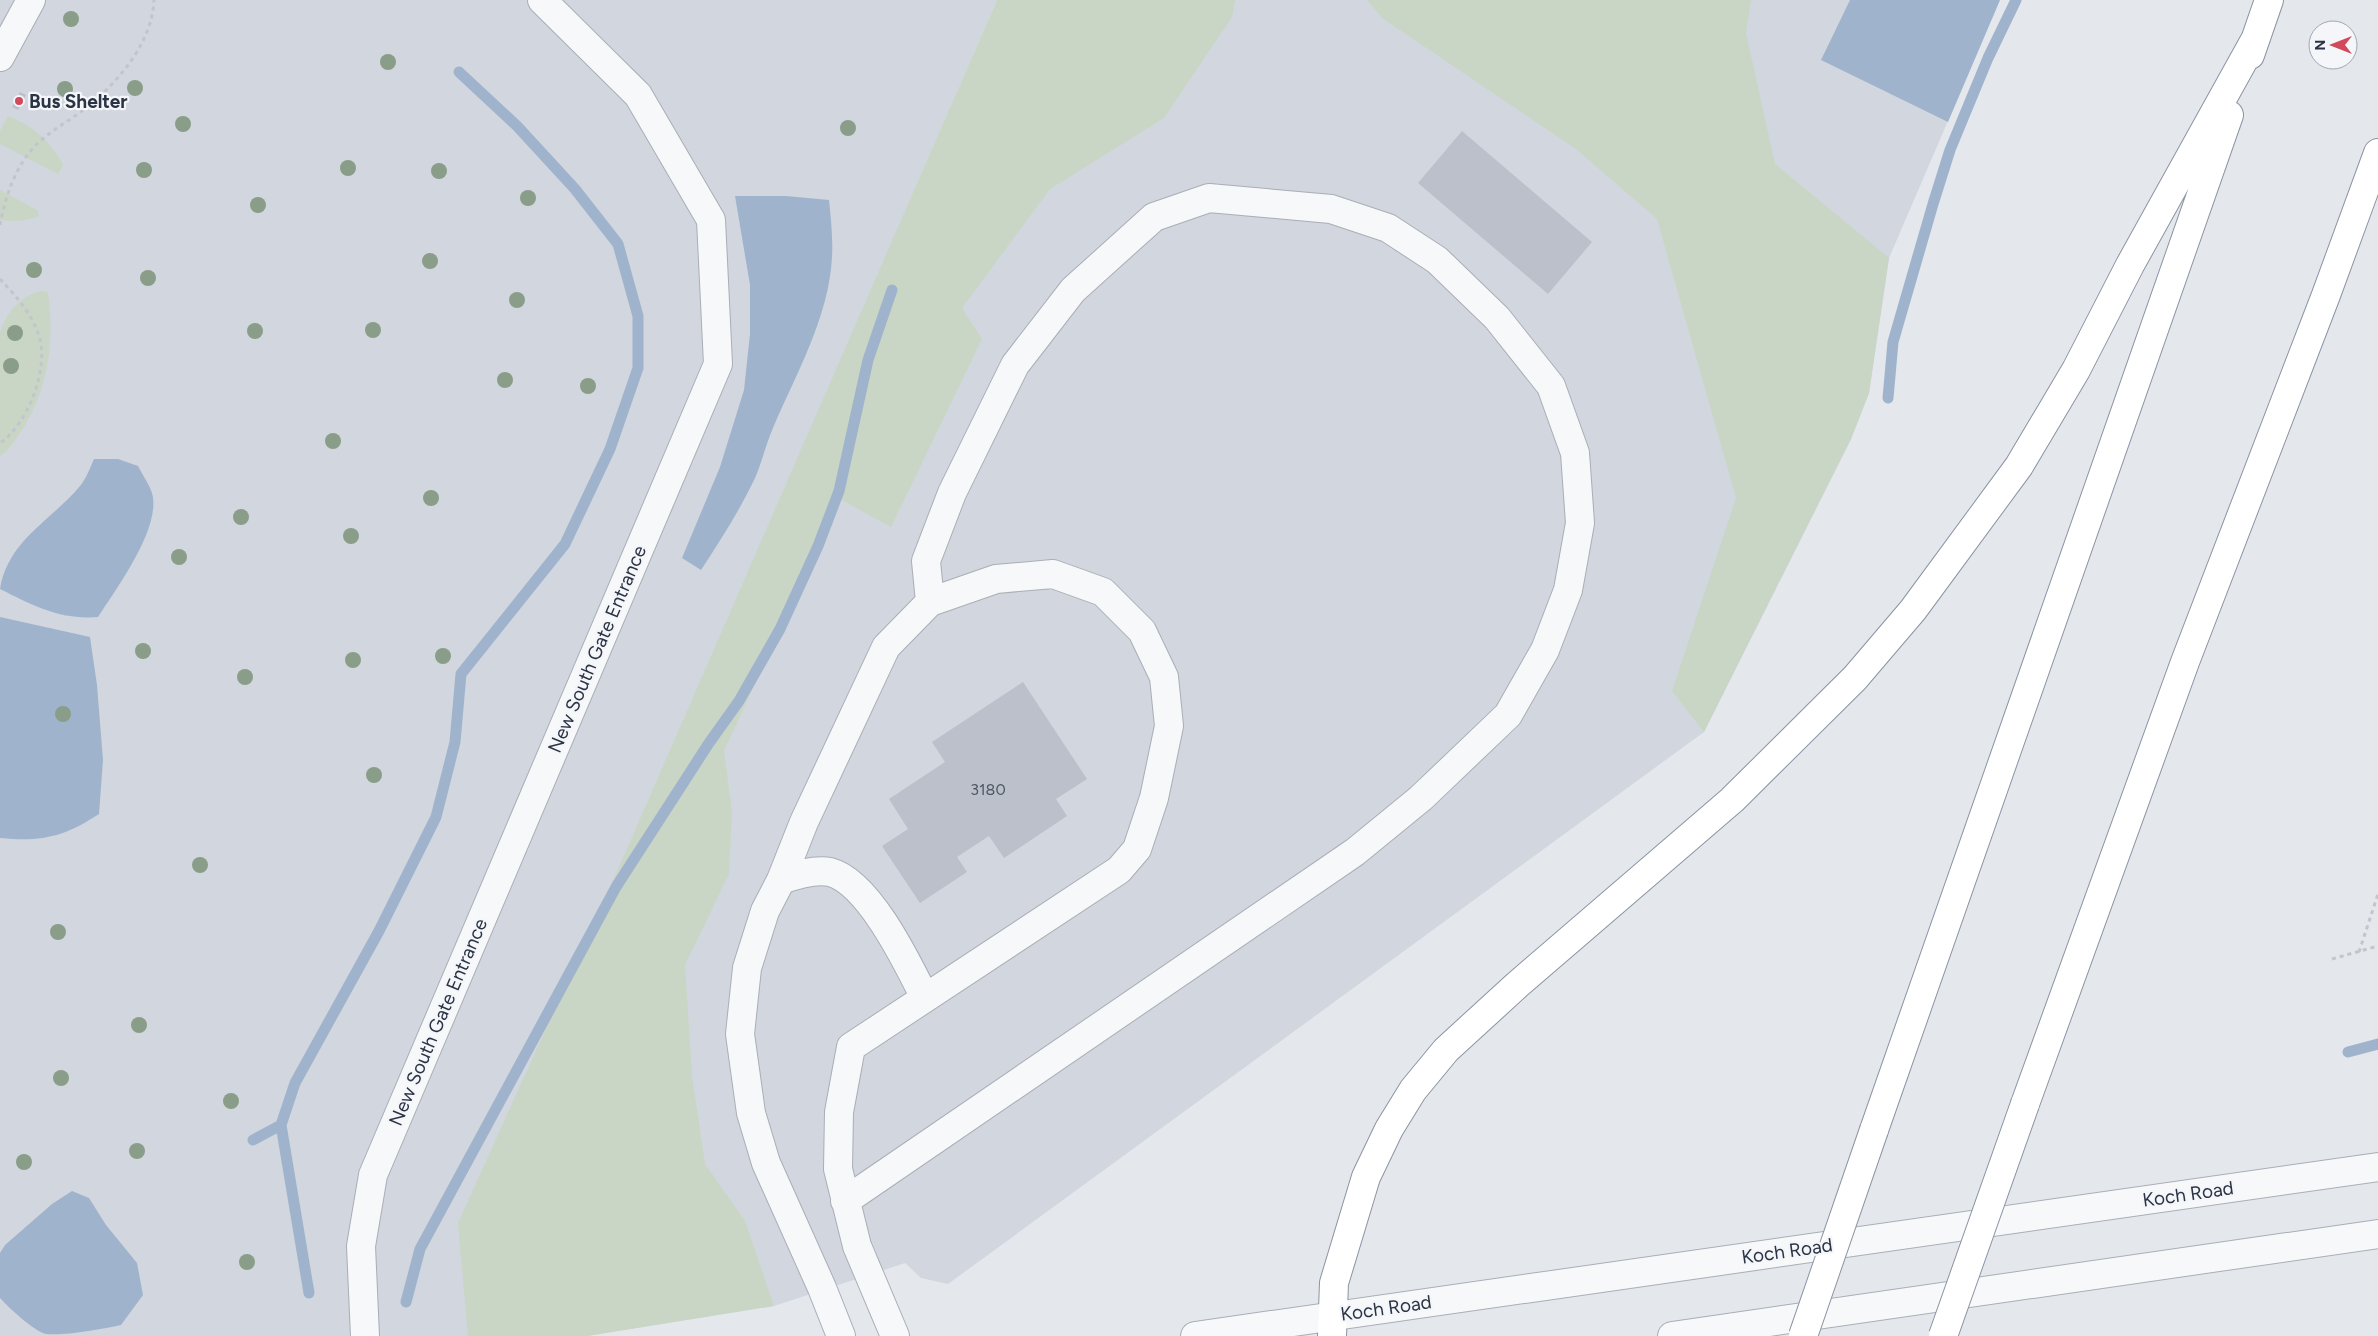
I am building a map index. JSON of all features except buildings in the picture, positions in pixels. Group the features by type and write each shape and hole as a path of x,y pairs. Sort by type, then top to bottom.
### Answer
{"highway":[{"path":"1802,1336 2269,0"},
{"path":"1332,1326 1334,1283 1366,1178 1389,1129 1413,1090 1446,1050 1516,985 1732,800 1854,678 1913,610 2019,466 2076,370 2130,266 2256,38"},
{"path":"1943,1336 2185,662 2378,153"}],"street":[{"path":"0,56 31,0"},
{"name":"New South Gate Entrance","path":"365,1336 361,1246 373,1175 718,364 711,220 638,95 542,0"},
{"path":"846,1201 1355,852 1421,798 1508,715 1545,650 1568,590 1580,523 1575,453 1550,386 1497,318 1437,260 1388,228 1330,209 1209,198 1154,217 1074,290 1015,365 952,493 926,561 930,602"},
{"path":"841,1336 822,1288 766,1163 751,1113 740,1034 747,968 765,911 781,880 804,822 886,647 930,602 996,579 1053,574 1102,592 1142,631 1164,677 1169,726 1154,798 1136,849 1119,870 851,1047 839,1112 838,1169 857,1246 894,1336"},
{"path":"781,880 798,874 829,872 853,885 877,914 893,938 925,998"},
{"name":"Koch Road","path":"1195,1336 1332,1326 2378,1166"},
{"path":"1672,1336 2378,1234"}],"path":[{"path":"0,225 7,193 26,158 37,144 87,108 125,70 140,46 154,0"},
{"path":"0,279 22,302 40,340 40,366 30,404 16,427 0,443"},
{"path":"2359,952 2378,894"},
{"path":"2332,959 2378,946"}],"shaded area":[{"path":"0,0 997,0 892,242 998,0 2000,0 1889,258 1869,393 1851,439 1704,732 948,1284 921,1278 905,1263 774,1306 587,1336 0,1336"}],"green space":[{"path":"997,0 1235,0 1232,17 1164,118 1050,189 962,308 982,339 891,527 840,499 724,751 732,812 729,874 685,965 692,1077 705,1164 745,1221 774,1306 587,1336 468,1336 458,1223 619,867"},
{"path":"1367,0 1751,0 1746,33 1775,164 1889,258 1869,393 1851,439 1704,732 1672,691 1736,498 1657,219 1576,149 1382,18"},
{"path":"8,116 25,124 47,142 63,165 58,174 0,144 0,131"},
{"path":"0,190 37,210 39,216 20,221 0,220"},
{"path":"41,291 48,292 51,329 50,348 43,383 30,417 13,443 0,456 0,332 11,311 20,301"}],"water":[{"path":"1850,0 2000,0 1948,122 1821,60"},
{"path":"735,196 786,196 829,200 832,236 830,279 825,301 810,345 771,434 755,478 736,514 701,570 682,558 720,467 744,390 750,334 750,285"},
{"path":"94,459 118,459 138,466 152,493 153,507 150,523 136,557 98,617 59,614 36,606 0,589 12,557 21,544 80,486"},
{"path":"0,617 90,637 97,685 103,760 99,814 75,828 52,836 28,839 0,838"},
{"path":"72,1191 89,1198 106,1225 137,1263 143,1295 121,1325 73,1333 46,1334 29,1324 0,1298 0,1253 5,1245 52,1204"}],"waterway":[{"path":"1888,398 1893,342 1950,150 1988,58 2016,0"},
{"path":"309,1293 281,1125 295,1083 379,931 436,817 455,742 461,674 565,544 610,449 638,368 638,316 618,244 575,189 517,126 459,72"},
{"path":"406,1302 420,1249 616,887 709,743 739,701 780,629 818,546 839,491 868,360 892,290"},
{"path":"2348,1052 2378,1044"},
{"path":"253,1140 281,1125"}],"place":[{"name":"Bus Shelter","path":"19,101"}]}
